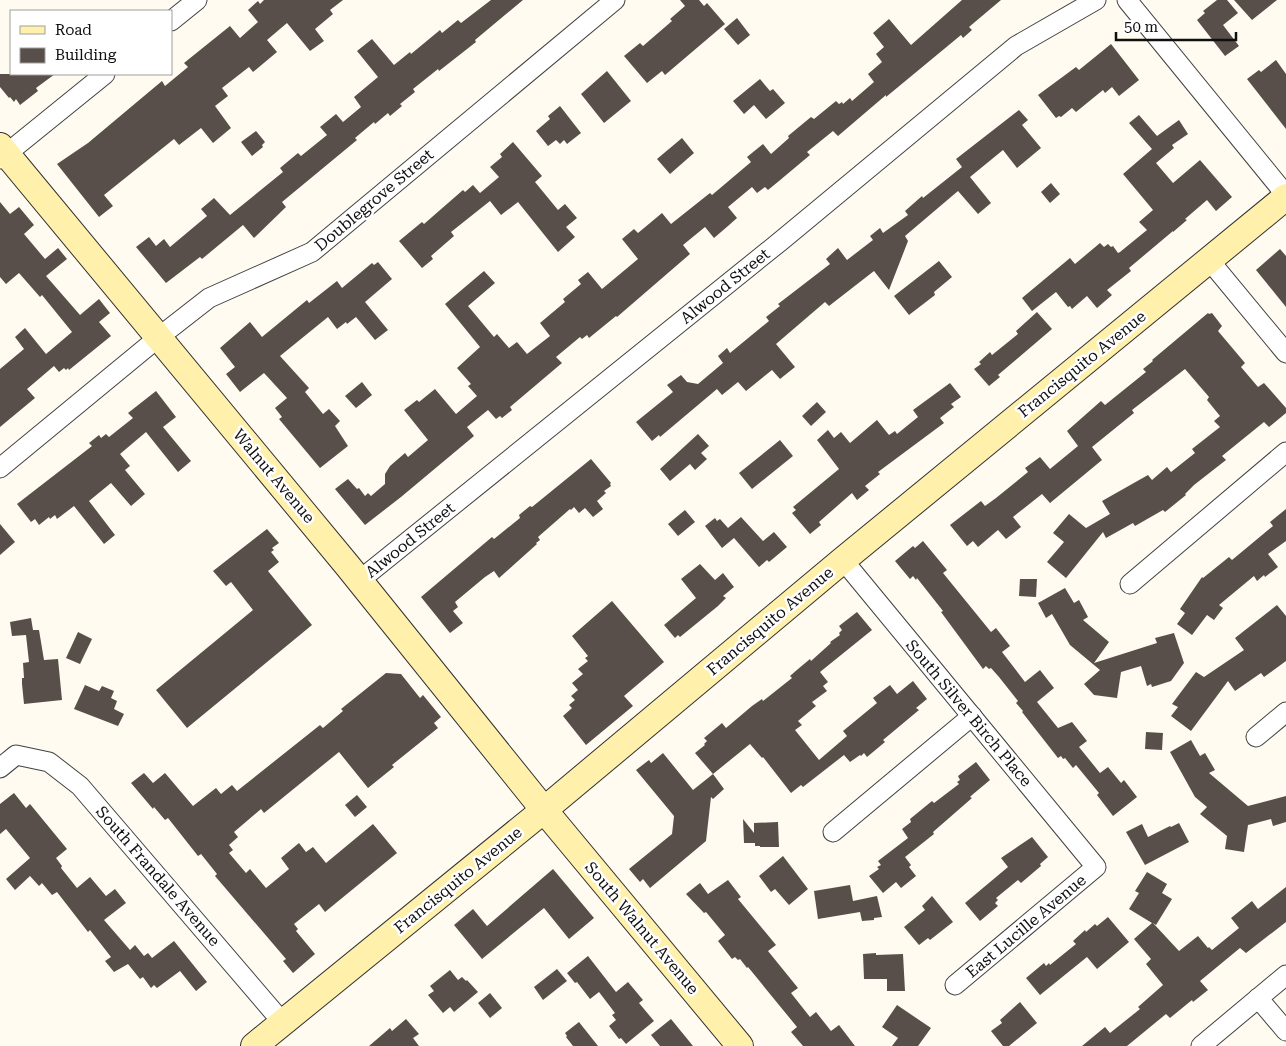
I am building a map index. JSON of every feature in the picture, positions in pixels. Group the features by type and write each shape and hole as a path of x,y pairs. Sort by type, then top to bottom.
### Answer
{"street":[{"path":"172,20 197,0"},
{"name":"Doublegrove Street","path":"0,468 209,298 312,252 615,0"},
{"name":"Alwood Street","path":"360,580 782,240 1016,46 1096,0"},
{"path":"1126,0 1286,196"},
{"path":"2,153 104,75"},
{"name":"Walnut Avenue","path":"2,153 159,337 360,580 544,810"},
{"name":"Francisquito Avenue","path":"254,1046 544,810 843,560 1286,196"},
{"path":"1209,260 1286,353"},
{"path":"1130,584 1286,452"},
{"name":"South Silver Birch Place","path":"843,560 1096,867"},
{"path":"1256,738 1286,712"},
{"path":"833,832 972,716"},
{"name":"South Frandale Avenue","path":"0,768 16,755 49,762 80,786 283,1023"},
{"name":"South Walnut Avenue","path":"544,810 740,1046"},
{"name":"East Lucille Avenue","path":"955,985 1096,867"},
{"path":"1200,1046 1286,975"},
{"path":"1258,998 1286,1031"}],"building":[{"path":"264,0 343,0 330,10 333,14 315,29 324,41 310,51 287,23 267,40 277,52 253,72 249,67 222,88 228,96 215,106 231,128 213,143 201,128 179,145 174,139 104,195 113,206 99,217 57,164 88,143 162,81 165,86 188,67 184,63 230,26 240,38 258,22 248,10 258,1 260,4"},
{"path":"491,0 523,0 475,40 476,42 413,89 415,92 400,104 402,106 390,116 388,113 375,124 374,122 355,138 357,140 282,202 286,207 254,238 243,225 202,259 200,257 166,283 136,247 149,237 156,246 164,239 170,247 207,216 201,209 214,198 230,215 283,172 280,168 298,153 301,156 327,135 320,127 336,114 343,122 361,107 354,97 378,77 357,51 372,39 394,65 410,52 411,54 440,30 442,33 458,20 461,23"},
{"path":"680,0 699,0 704,6 707,3 725,24 665,75 662,71 647,83 624,56 640,43 643,46 672,21 670,19 685,6"},
{"path":"962,0 1001,0 969,27 972,30 963,38 961,35 838,136 833,131 807,152 810,155 768,190 765,187 757,193 752,187 728,207 737,218 728,226 714,238 705,227 683,245 690,254 617,317 589,338 587,335 582,339 580,337 556,357 562,363 510,407 512,410 502,418 500,416 496,419 488,410 467,427 474,436 401,497 365,525 335,489 348,479 365,496 368,493 371,496 385,484 385,474 390,466 405,453 408,457 428,440 404,410 417,400 419,402 435,389 456,414 477,396 468,386 471,384 457,368 480,347 445,304 484,271 495,283 468,306 494,337 497,334 509,348 517,342 527,354 550,336 540,323 565,302 563,299 581,284 578,280 588,272 602,289 638,259 622,239 634,229 638,233 662,213 671,224 710,193 712,195 751,162 747,157 763,144 771,154 789,138 788,136 811,117 814,119 836,101 839,104 842,102 843,104 850,98 852,101 874,82 868,74 882,62 876,54 884,47 873,33 889,19 911,45"},
{"path":"1217,0 1227,0 1238,13 1223,25 1239,46 1225,56 1197,20 1205,13 1203,11"},
{"path":"1234,0 1277,0 1252,20"},
{"path":"737,18 750,35 738,45 724,29"},
{"path":"1111,44 1139,80 1119,96 1112,87 1105,93 1103,90 1076,112 1072,108 1061,117 1056,118 1038,95 1076,67 1079,70"},
{"path":"1276,60 1286,74 1286,129 1247,79 1259,70 1261,72"},
{"path":"607,71 631,101 604,123 581,94"},
{"path":"0,74 54,75 36,88 38,91 20,105 16,99 14,102 9,98 0,87"},
{"path":"760,79 770,91 773,89 785,103 766,119 754,105 744,114 733,101"},
{"path":"560,106 581,133 567,144 564,140 560,144 556,140 548,146 536,131 550,119 548,116"},
{"path":"1019,110 1028,120 1022,125 1041,148 1017,168 1003,150 970,177 991,203 978,214 958,191 905,236 908,241 889,290 874,271 829,306 825,302 776,344 795,367 780,379 772,370 746,391 738,382 722,395 717,389 660,437 659,435 652,441 636,422 673,392 667,385 681,375 687,382 698,384 723,363 718,356 727,348 730,353 769,321 766,317 780,306 778,304 830,264 826,259 838,248 847,260 873,240 870,236 880,228 883,233 908,215 905,211 962,167 956,159"},
{"path":"1139,115 1157,136 1179,120 1188,134 1172,145 1174,148 1156,163 1173,183 1200,160 1232,197 1216,211 1207,200 1185,219 1187,220 1129,268 1131,271 1107,290 1112,295 1097,308 1087,296 1072,309 1070,306 1068,307 1056,292 1032,311 1022,298 1070,258 1075,264 1100,243 1104,247 1108,244 1111,247 1113,246 1118,253 1147,230 1139,222 1153,210 1123,174 1152,149 1129,123"},
{"path":"256,131 265,142 262,145 263,147 252,156 241,142"},
{"path":"682,138 694,153 670,174 657,159"},
{"path":"513,142 542,176 535,182 558,210 565,204 577,218 566,227 575,237 558,252 518,202 501,215 490,201 451,232 454,236 431,256 433,259 422,268 399,241 422,222 424,224 463,190 465,192 473,185 480,193 499,177 490,167 502,157 500,154"},
{"path":"1051,183 1060,194 1050,203 1041,192"},
{"path":"0,202 10,214 19,207 34,225 24,234 45,259 58,248 67,259 46,276 80,315 99,299 110,313 99,322 111,336 69,370 64,368 59,372 54,366 27,389 35,398 0,427 0,369 24,349 15,337 25,328 46,354 72,332 42,295 40,297 19,273 6,284 0,277"},
{"path":"1280,249 1286,256 1286,307 1256,270"},
{"path":"939,261 952,277 934,292 935,295 909,315 894,296"},
{"path":"378,262 392,279 365,302 388,330 375,340 356,317 337,329 328,317 280,356 309,388 305,392 323,414 329,409 340,421 335,426 348,446 320,468 279,419 282,417 275,408 287,398 264,373 240,392 226,374 235,367 220,348 250,322 262,337 307,300 309,303 337,281 342,288 372,263 374,265"},
{"path":"1037,312 1052,329 998,375 1000,377 989,386 974,369 981,364 979,362 990,352 992,355 1018,334 1016,331"},
{"path":"1208,313 1212,313 1222,326 1218,331 1245,363 1241,367 1258,387 1264,383 1286,408 1286,413 1269,427 1264,422 1222,456 1226,460 1194,485 1186,495 1165,512 1163,510 1135,526 1133,523 1106,538 1103,532 1066,578 1047,562 1064,542 1053,533 1069,514 1086,528 1110,514 1102,501 1148,475 1152,480 1167,467 1171,472 1195,453 1192,449 1220,427 1214,421 1220,416 1207,400 1209,397 1185,369 1132,410 1134,413 1092,447 1102,460 1050,503 1042,494 1013,517 1021,527 1006,539 998,530 978,547 973,541 967,546 950,525 981,501 985,506 996,498 1028,472 1025,468 1040,457 1050,469 1078,446 1067,431 1101,401 1105,405 1146,372 1143,369 1152,360"},
{"path":"362,382 372,395 356,408 345,396"},
{"path":"950,383 961,397 951,404 954,407 940,418 944,423 878,472 880,474 865,486 869,490 857,500 852,493 819,522 821,525 810,534 792,513 796,510 793,507 839,469 817,440 828,430 834,438 841,432 850,443 877,420 889,435 895,431 897,434 918,417 913,410"},
{"path":"156,391 176,417 163,427 191,461 178,472 146,432 120,454 130,466 125,470 145,494 131,506 111,483 89,501 115,535 104,544 74,506 57,519 55,515 39,525 35,519 31,522 17,504 92,446 89,443 99,435 101,438 106,434 109,437 133,418 128,413"},
{"path":"817,402 826,412 811,426 802,416"},
{"path":"698,434 709,446 701,453 707,459 695,470 690,464 670,481 660,469"},
{"path":"780,440 793,456 752,489 739,473"},
{"path":"591,459 611,483 611,486 604,491 606,493 597,501 603,509 593,517 585,508 579,513 574,507 570,509 538,537 540,540 537,544 499,578 494,571 485,577 455,602 458,607 453,611 463,623 450,633 421,597 492,537 494,539 520,518 519,515 530,506 532,507"},
{"path":"1286,509 1286,541 1268,554 1278,567 1257,581 1254,576 1219,605 1223,608 1214,620 1207,615 1192,635 1177,624 1185,613 1180,609 1202,577 1229,557 1232,560 1273,526 1270,522"},
{"path":"685,510 695,522 678,536 668,524"},
{"path":"741,517 763,541 774,532 787,547 769,562 767,560 759,567 734,538 722,548 705,526 715,518 717,521 720,519 728,528"},
{"path":"0,524 15,542 0,555"},
{"path":"267,529 279,543 272,548 274,550 271,552 279,562 268,571 312,625 187,728 156,690 253,610 231,582 226,586 213,571"},
{"path":"923,541 947,570 943,573 991,632 996,628 1010,646 1002,652 1025,682 1040,670 1054,688 1037,702 1058,728 1072,722 1087,741 1079,747 1100,773 1108,767 1121,783 1124,780 1137,797 1113,816 1097,795 1099,793 1076,765 1073,768 1065,758 1063,759 1061,756 1058,758 1022,712 1016,703 1018,701 999,677 991,668 989,669 986,666 983,669 941,612 943,611 917,578 916,580 913,576 910,579 895,561 913,546 915,548"},
{"path":"700,564 715,580 723,573 734,587 723,596 726,598 718,606 680,637 678,635 675,638 664,625 696,598 681,579"},
{"path":"1020,579 1037,579 1036,597 1019,596"},
{"path":"1065,588 1074,603 1079,600 1088,617 1083,620 1109,642 1094,663 1157,643 1155,638 1174,633 1184,663 1171,681 1152,687 1151,684 1147,686 1141,666 1121,672 1117,698 1094,695 1084,684 1100,670 1070,645 1052,614 1046,618 1038,603"},
{"path":"612,601 664,662 624,696 633,706 586,745 563,716 572,708 569,705 575,700 571,696 578,690 572,683 583,674 578,669 588,661 585,658 588,656 572,636"},
{"path":"1277,605 1286,616 1286,661 1264,677 1261,673 1235,691 1228,681 1191,731 1171,716 1178,707 1172,704 1196,672 1204,677 1244,650 1235,638"},
{"path":"857,612 872,630 820,672 828,682 823,686 827,691 812,702 816,706 798,721 802,725 795,730 819,760 847,736 843,731 877,703 873,698 890,685 897,694 913,681 927,699 916,708 919,710 883,740 885,742 867,757 864,753 850,762 844,755 803,787 801,785 791,793 763,757 750,744 713,774 695,753 705,745 707,741 704,738 722,723 726,728 752,706 762,699 763,701 792,678 790,676 810,659 811,661 840,635 839,633 842,630 839,626"},
{"path":"31,618 33,630 39,630 44,660 58,659 62,700 24,704 22,684 22,678 24,678 23,663 29,662 26,635 12,636 10,622"},
{"path":"78,632 92,639 80,664 66,658"},
{"path":"386,673 401,674 420,698 423,695 441,717 434,723 438,728 392,765 394,767 368,788 339,752 264,813 261,809 234,832 238,837 229,845 233,850 229,853 246,873 250,869 266,888 289,869 281,858 299,843 306,852 313,847 326,863 373,824 397,853 325,912 319,904 294,924 298,929 296,931 315,954 293,973 283,961 286,959 215,876 217,874 201,854 198,856 168,818 165,820 154,807 153,809 131,783 144,773 153,783 165,773 193,806 216,788 221,794 232,785 237,791 320,725 323,728 343,711 341,709"},
{"path":"85,685 99,691 102,686 114,691 111,698 117,701 114,709 124,714 118,726 74,709"},
{"path":"1146,732 1163,733 1162,750 1145,749"},
{"path":"1191,740 1200,756 1205,753 1215,770 1209,773 1248,806 1286,796 1286,822 1273,826 1271,819 1248,825 1244,852 1225,849 1227,836 1200,814 1207,807 1195,797 1170,752"},
{"path":"663,753 693,790 713,774 724,789 713,799 711,797 706,841 650,888 643,879 640,882 629,869 672,834 674,816 636,770 649,760 651,763"},
{"path":"976,762 990,780 933,832 934,834 905,857 911,865 909,867 916,876 901,888 896,882 883,893 869,876 879,869 877,867 881,865 878,861 908,838 902,829 911,822 910,819 932,801 934,803 959,784 957,782 960,780 958,776"},
{"path":"14,793 26,808 30,804 67,849 56,858 62,866 61,868 77,888 90,877 106,896 115,889 126,903 104,920 130,950 135,945 144,956 148,953 152,958 174,941 207,982 196,991 180,971 157,988 154,985 151,988 143,977 140,979 128,964 114,972 105,961 111,957 90,930 88,932 57,892 52,895 42,883 39,886 30,876 15,890 6,879 30,858 6,829 0,834 0,804"},
{"path":"357,795 367,807 355,817 345,805"},
{"path":"743,819 754,833 754,823 778,822 779,847 760,847 755,846 755,843 744,843"},
{"path":"1179,823 1189,842 1145,865 1126,832 1142,824 1148,837"},
{"path":"1032,837 1048,857 1040,864 1041,866 1021,883 1018,880 996,898 998,900 995,903 998,906 980,921 965,903 1008,867 1001,858"},
{"path":"783,856 808,889 789,905 775,889 771,892 759,876"},
{"path":"553,869 594,918 569,939 544,908 482,959 454,925 473,909 487,926"},
{"path":"1147,872 1167,884 1162,893 1172,899 1156,925 1153,923 1179,951 1198,936 1212,950 1239,928 1231,918 1252,901 1258,909 1286,887 1286,922 1246,953 1240,948 1200,981 1208,990 1170,1018 1166,1014 1127,1046 1082,1046 1105,1027 1110,1033 1140,1009 1138,1007 1163,985 1146,964 1151,959 1134,939 1152,923 1129,909 1139,893 1135,891"},
{"path":"728,880 741,897 738,899 776,945 768,951 798,988 791,993 810,1017 816,1012 831,1031 839,1025 855,1046 803,1046 791,1032 797,1027 748,967 740,959 738,960 735,957 732,959 718,941 725,935 706,912 704,913 686,894 700,883 708,894"},
{"path":"850,885 853,901 877,896 882,917 862,921 860,912 818,919 814,891"},
{"path":"932,896 953,922 930,940 928,938 919,945 904,927 925,910 922,906"},
{"path":"1108,917 1129,942 1097,969 1087,957 1040,995 1026,978 1044,963 1046,966 1049,963 1050,965 1076,944 1073,941 1085,930 1086,932 1095,924 1097,926"},
{"path":"876,953 876,955 903,954 905,991 887,991 887,979 864,979 863,954"},
{"path":"588,956 616,992 628,982 643,1000 639,1003 654,1021 626,1044 621,1038 619,1039 609,1026 616,1020 612,1015 615,1013 599,992 590,999 577,982 575,983 567,973"},
{"path":"557,969 567,981 543,1000 534,987"},
{"path":"450,970 458,980 462,977 467,980 478,992 454,1012 450,1007 443,1013 428,995 434,991 430,986"},
{"path":"490,993 502,1008 490,1018 478,1003"},
{"path":"1020,1002 1037,1023 1009,1046 1003,1046 991,1031 1002,1023 1000,1020"},
{"path":"897,1005 931,1028 918,1046 892,1046 898,1038 882,1027"},
{"path":"406,1019 419,1034 413,1038 419,1046 369,1046 390,1028 392,1031"},
{"path":"671,1019 693,1046 660,1046 651,1035"},
{"path":"579,1022 598,1046 573,1046 565,1033"}]}
